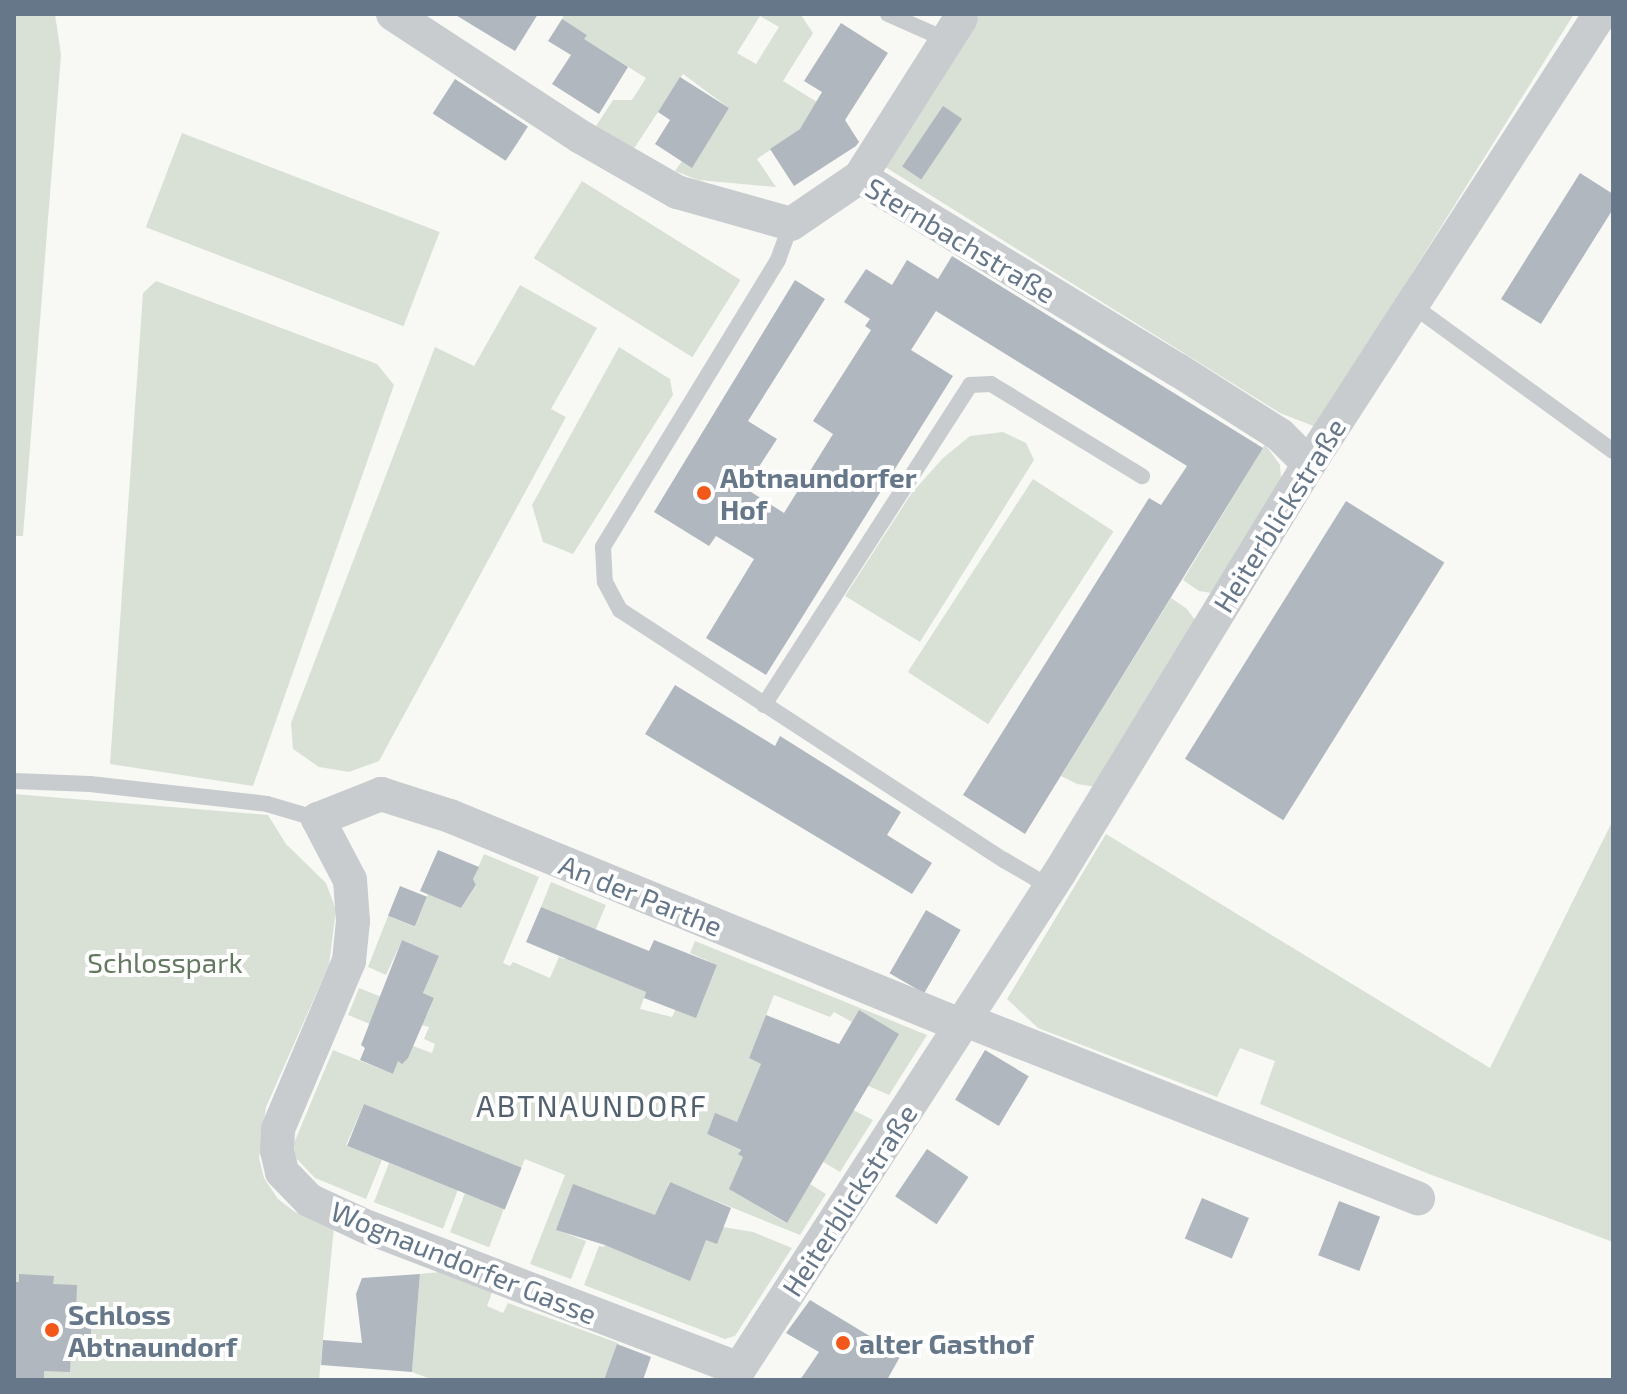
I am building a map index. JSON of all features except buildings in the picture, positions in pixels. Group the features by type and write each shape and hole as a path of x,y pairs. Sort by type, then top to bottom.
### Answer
{"street":[{"path":"393,14 581,137 677,192 791,224"},
{"name":"Heiterblickstraße","path":"735,1374 964,1023 1309,464 1600,14"},
{"path":"860,177 954,29"},
{"name":"Sternbachstraße","path":"791,224 860,177 1280,435 1309,464"},
{"name":"An der Parthe","path":"318,819 381,794 395,798 450,816 964,1023"},
{"name":"Wognaundorfer Gasse","path":"318,819 350,880 351,948 349,961 278,1129 277,1151 282,1172 309,1200 369,1228 735,1374"},
{"path":"964,1023 1418,1198"}],"lane":[{"path":"888,14 954,29"},
{"path":"791,224 778,260 603,547 605,582 620,610 1050,887"},
{"path":"1412,305 1613,451"},
{"path":"764,705 970,385 991,384 1142,476"},
{"path":"14,781 90,784 267,804 318,819"}],"green space":[{"path":"14,14 55,14 61,55 23,536 14,536"},
{"path":"564,14 801,15 813,33 783,81 817,102 811,121 757,159 776,187 698,180 675,171 682,161 692,167 729,108 683,74 633,150 596,126 613,100 632,100 646,78 598,48 582,42 586,34 562,20","holes":["760,16 779,27 756,64 737,53"]},
{"path":"979,14 1574,14 1316,427 1280,413 882,165"},
{"path":"182,133 440,232 403,326 146,227"},
{"path":"582,181 741,280 692,357 534,258"},
{"path":"156,281 377,364 394,385 253,786 110,764 143,293"},
{"path":"520,285 597,328 551,409 566,417 379,761 349,772 319,767 293,749 291,723 435,347 474,366"},
{"path":"619,347 670,379 673,395 573,554 543,542 532,505"},
{"path":"1003,432 1026,443 1034,460 920,642 845,596 911,494 943,458 970,436"},
{"path":"1265,444 1280,465 1282,492 1217,594 1199,591 1183,580"},
{"path":"1033,479 1114,531 988,724 908,672"},
{"path":"1171,598 1187,609 1198,624 1097,787 1077,784 1061,776"},
{"name":"Schlosspark","path":"14,794 268,815 286,844 326,883 336,910 329,965 266,1107 259,1158 264,1178 278,1199 295,1212 334,1227 319,1380 14,1380"},
{"path":"1613,820 1613,1242 1429,1174 1260,1104 1275,1061 1240,1048 1217,1097 1038,1028 1007,999 1106,834 1490,1068"},
{"path":"484,854 539,877 503,963 510,966 513,962 550,978 559,957 565,959 580,924 541,907 551,882 606,905 581,964 646,992 640,1009 672,1017 677,1006 699,1010 717,965 690,953 695,941 927,1035 889,1095 798,1055 808,1031 842,1051 859,1010 852,1022 834,1012 830,1017 774,995 749,1058 873,1120 840,1172 795,1145 715,1114 707,1134 740,1150 739,1154 758,1164 730,1189 786,1223 810,1184 826,1194 800,1235 669,1182 645,1262 689,1280 706,1240 723,1227 753,1232 792,1248 735,1336 725,1339 584,1285 599,1246 604,1247 621,1203 557,1230 586,1241 571,1279 530,1264 565,1175 525,1159 521,1168 364,1104 346,1145 382,1160 366,1199 315,1178 295,1157 294,1143 333,1050 393,1074 398,1061 402,1063 413,1046 432,1053 435,1044 424,1039 429,1027 418,1024 370,1024 348,1015 359,988 427,1015 434,998 423,993 439,956 402,940 386,975 368,967 388,916 415,927 428,894 461,908 476,886 473,879"},
{"path":"389,1163 458,1190 443,1229 374,1202"},
{"path":"465,1193 504,1208 489,1247 450,1232"},
{"path":"440,1272 493,1290 487,1306 503,1313 508,1303 618,1343 607,1380 433,1380 412,1372 420,1274"}],"place":[{"name":"Abtnaundorfer Hof","path":"704,493"},
{"name":"Schloss Abtnaundorf","path":"52,1330"},
{"name":"alter Gasthof","path":"843,1343"}],"district":[{"name":"ABTNAUNDORF","path":"592,1105"}]}
